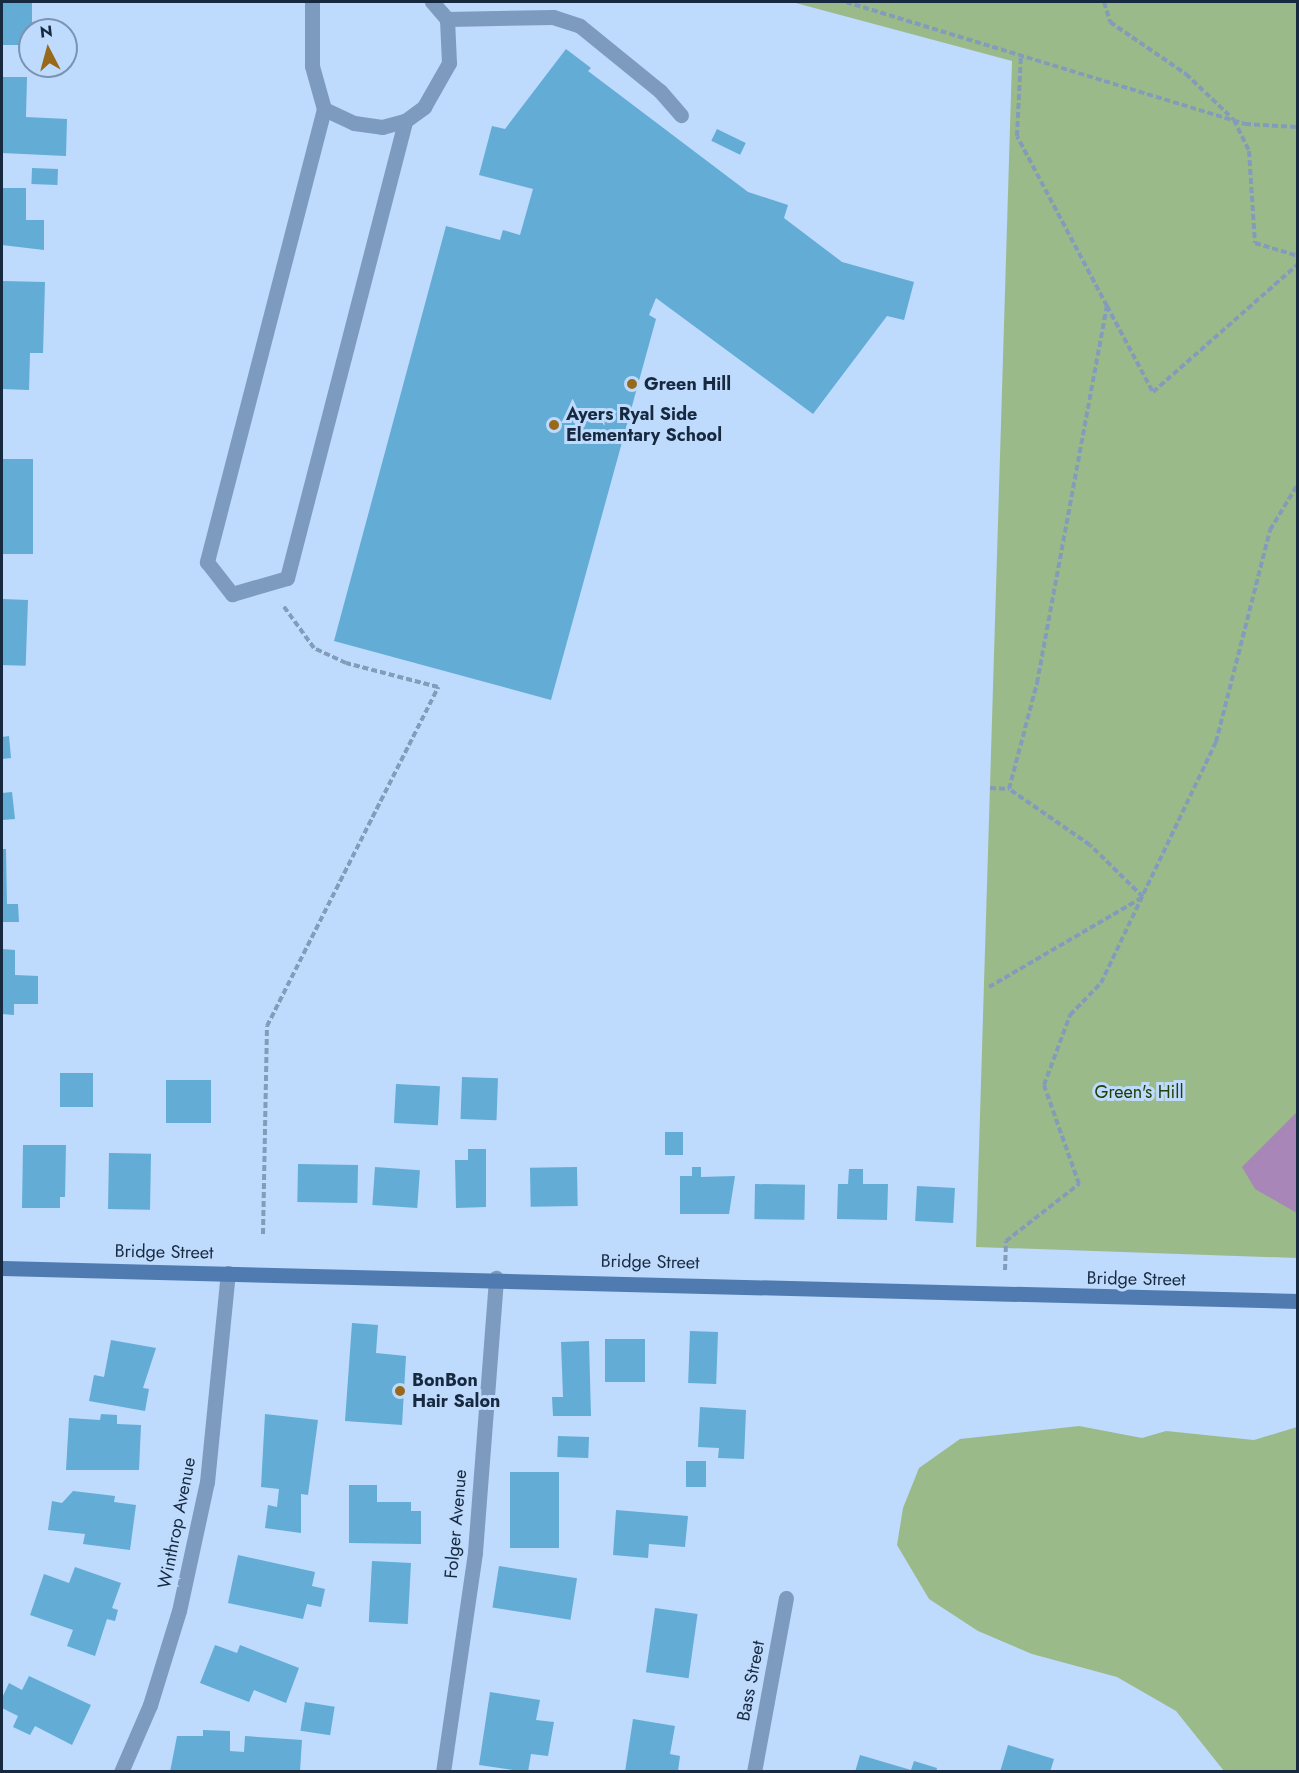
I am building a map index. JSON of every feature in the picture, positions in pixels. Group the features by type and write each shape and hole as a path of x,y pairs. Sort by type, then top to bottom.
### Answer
{"main road":[{"name":"Bridge Street","path":"2,1268 495,1278 1298,1301"}],"street":[{"path":"312,2 312,66 324,109 207,562 232,594 287,578 405,121"},
{"path":"324,109 354,123 382,127 405,121 424,107 450,63 447,19 432,2"},
{"path":"447,19 553,17 580,26 660,91 681,115"},
{"name":"Winthrop Avenue","path":"122,1772 150,1705 179,1611 207,1482 228,1273"},
{"name":"Folger Avenue","path":"443,1772 475,1552 495,1278"},
{"name":"Bass Street","path":"754,1772 786,1598"}],"path":[{"path":"846,2 1234,120 1298,127"},
{"path":"1104,2 1110,22 1186,74 1234,120 1249,152 1255,243 1298,256"},
{"path":"1021,55 1017,136 1153,392 1298,264"},
{"path":"1009,789 1037,683 1107,306"},
{"path":"1003,1294 1006,1241 1079,1184 1044,1085 1070,1015 1101,983 1216,742 1270,530 1298,484"},
{"path":"263,1234 267,1026 438,687 346,663 315,648 287,614 272,583"},
{"path":"990,789 1009,789 1089,845 1143,897"},
{"path":"989,987 1143,897"}],"green space":[{"name":"Green's Hill","path":"792,2 1297,2 1297,1258 976,1247 1012,61"},
{"path":"1079,1426 1142,1438 1166,1431 1254,1440 1297,1427 1297,1771 1224,1771 1176,1711 1117,1677 1032,1654 978,1631 929,1599 897,1545 903,1508 919,1468 960,1439"}],"shaded area":[{"path":"1297,1112 1297,1213 1255,1189 1242,1167"}],"building":[{"path":"2,2 32,2 32,18 18,18 18,45 2,45"},
{"path":"566,49 591,68 588,71 748,192 788,205 784,218 842,262 914,282 904,320 887,316 813,414 656,298 649,315 656,319 551,700 334,641 446,226 500,240 503,230 520,235 533,189 479,175 492,126 505,129"},
{"path":"2,77 27,78 26,117 67,119 66,156 2,153"},
{"path":"717,129 746,143 740,155 711,141"},
{"path":"32,168 58,169 57,185 31,184"},
{"path":"2,188 26,188 26,220 44,220 44,250 2,245"},
{"path":"2,281 45,282 43,353 30,353 29,390 2,389"},
{"path":"2,459 33,459 33,554 2,554"},
{"path":"2,599 28,600 26,666 2,665"},
{"path":"9,736 11,758 2,759 2,737"},
{"path":"12,792 15,819 2,820 2,793"},
{"path":"2,849 6,849 7,904 18,904 19,922 2,922"},
{"path":"2,949 15,950 15,975 38,976 38,1004 14,1004 14,1015 2,1014"},
{"path":"60,1073 93,1073 93,1107 60,1107"},
{"path":"462,1077 498,1078 497,1120 461,1119"},
{"path":"166,1080 211,1080 211,1123 166,1123"},
{"path":"396,1084 440,1086 438,1125 394,1123"},
{"path":"665,1132 683,1132 683,1155 665,1155"},
{"path":"23,1145 66,1145 65,1197 60,1197 60,1208 22,1208"},
{"path":"468,1149 486,1149 486,1207 456,1208 455,1160 468,1160"},
{"path":"109,1153 151,1154 150,1210 108,1209"},
{"path":"298,1164 358,1165 357,1203 297,1202"},
{"path":"375,1167 420,1170 417,1208 372,1205"},
{"path":"577,1167 578,1206 531,1207 530,1168"},
{"path":"692,1167 701,1167 701,1177 735,1176 729,1214 680,1214 680,1176 692,1176"},
{"path":"849,1169 863,1169 863,1184 888,1184 887,1220 837,1219 838,1184 848,1184"},
{"path":"755,1184 805,1185 804,1220 754,1219"},
{"path":"917,1186 955,1188 953,1223 915,1221"},
{"path":"352,1323 378,1325 376,1353 406,1356 402,1425 345,1421"},
{"path":"690,1331 718,1332 716,1384 688,1383"},
{"path":"605,1339 645,1339 645,1382 605,1382"},
{"path":"111,1340 156,1348 143,1388 149,1389 145,1411 89,1401 94,1375 104,1377"},
{"path":"589,1341 591,1416 553,1416 552,1397 563,1397 561,1342"},
{"path":"700,1407 746,1410 744,1459 718,1458 719,1448 698,1447"},
{"path":"101,1414 117,1415 117,1424 141,1425 139,1470 66,1470 69,1418 100,1420"},
{"path":"265,1414 318,1420 308,1495 301,1494 301,1533 265,1528 268,1505 277,1507 279,1489 261,1487"},
{"path":"558,1436 589,1437 588,1458 557,1457"},
{"path":"686,1461 706,1461 706,1487 686,1487"},
{"path":"510,1472 559,1472 559,1548 510,1548"},
{"path":"349,1485 377,1485 377,1502 411,1502 411,1511 421,1511 421,1544 349,1543"},
{"path":"73,1491 115,1496 114,1502 136,1505 130,1550 83,1544 85,1534 48,1530 52,1501 62,1503"},
{"path":"616,1510 688,1516 685,1547 649,1544 648,1558 613,1555"},
{"path":"238,1555 315,1572 312,1586 325,1589 321,1607 307,1604 303,1619 228,1603"},
{"path":"372,1561 411,1563 408,1624 369,1622"},
{"path":"499,1566 577,1578 570,1620 492,1607"},
{"path":"75,1567 121,1583 112,1608 118,1610 115,1621 107,1619 95,1656 67,1646 73,1630 30,1615 44,1574 69,1583"},
{"path":"655,1608 698,1614 689,1678 646,1672"},
{"path":"215,1645 237,1653 240,1645 299,1668 286,1703 254,1690 249,1702 200,1683"},
{"path":"29,1676 91,1705 72,1745 35,1726 30,1735 13,1727 18,1716 2,1708 2,1698 9,1683 22,1690"},
{"path":"490,1692 540,1700 536,1720 554,1722 548,1756 531,1754 528,1772 479,1765"},
{"path":"305,1702 335,1707 330,1735 300,1731"},
{"path":"633,1719 675,1726 670,1754 680,1756 678,1771 625,1772"},
{"path":"203,1730 230,1731 230,1751 244,1752 245,1736 302,1740 300,1771 170,1772 177,1736 203,1736"},
{"path":"1008,1745 1054,1759 1050,1772 1000,1772"},
{"path":"860,1755 911,1770 914,1761 937,1768 936,1772 855,1772"}],"place":[{"name":"Green Hill","path":"632,384"},
{"name":"Ayers Ryal Side Elementary School","path":"554,425"},
{"name":"BonBon Hair Salon","path":"400,1391"}]}
